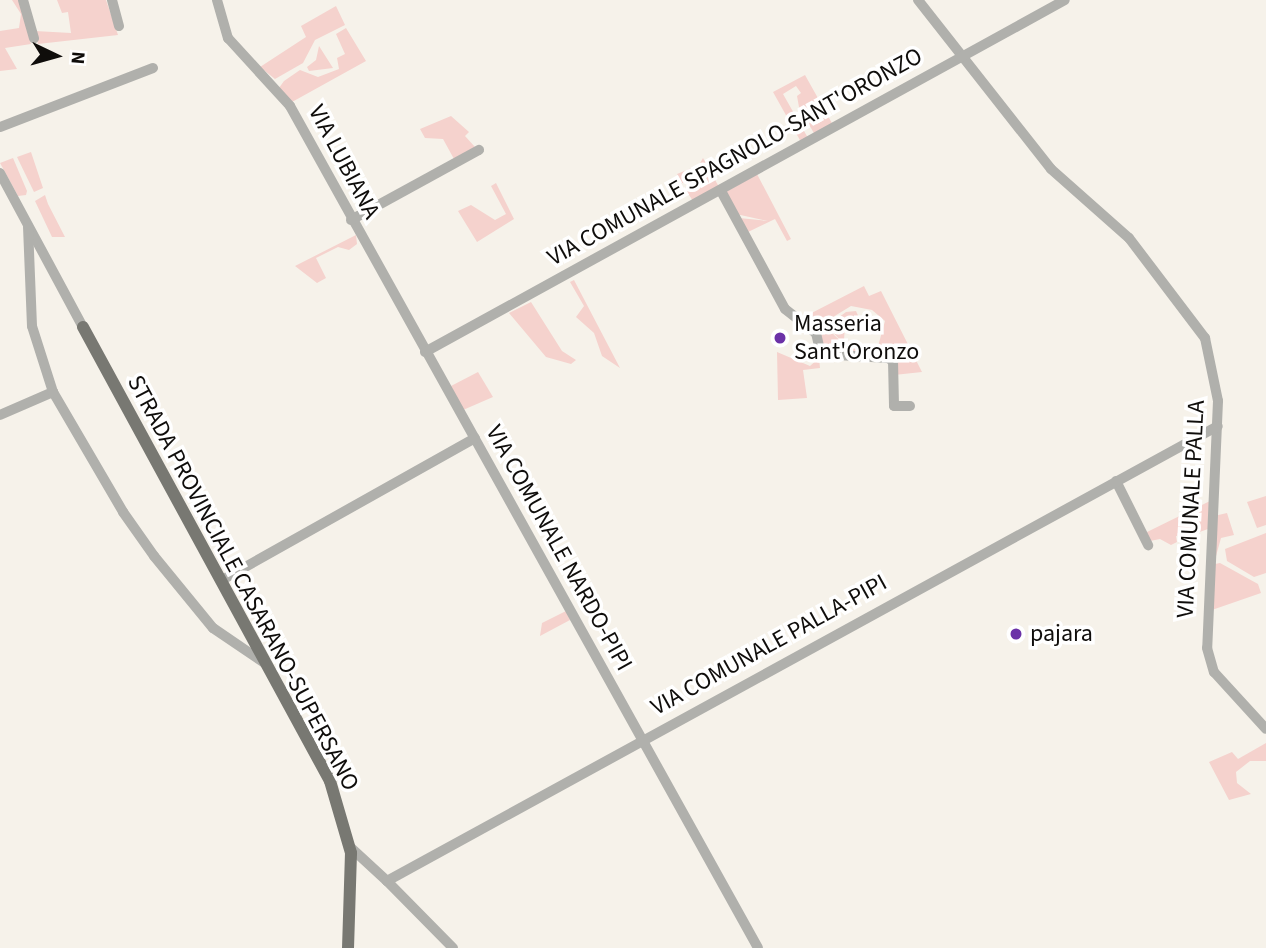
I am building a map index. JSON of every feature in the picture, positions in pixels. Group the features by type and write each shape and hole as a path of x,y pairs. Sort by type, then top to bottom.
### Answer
{"main road":[{"name":"STRADA PROVINCIALE CASARANO-SUPERSANO","path":"83,327 330,781 349,846 353,887 348,948"}],"street":[{"path":"23,0 34,38"},
{"path":"112,0 120,26"},
{"name":"VIA LUBIANA","path":"217,0 228,38 290,106 425,352"},
{"name":"VIA COMUNALE PALLA","path":"918,0 1052,169 1129,238 1175,293 1205,338 1216,377 1218,426 1207,648 1214,672 1266,729"},
{"name":"VIA COMUNALE SPAGNOLO-SANT'ORONZO","path":"425,352 1065,0"},
{"path":"0,127 153,68"},
{"path":"351,220 479,150"},
{"path":"0,173 83,327"},
{"path":"721,191 785,309 816,333 821,354 888,358 893,361 894,406 910,406"},
{"path":"29,227 32,326 53,392 123,512 154,556 213,628 267,664"},
{"name":"VIA COMUNALE NARDO-PIPI","path":"425,352 758,948"},
{"path":"0,415 53,392"},
{"name":"VIA COMUNALE PALLA-PIPI","path":"387,881 640,739 1218,426"},
{"path":"222,580 475,438"},
{"path":"1116,481 1148,545"},
{"path":"349,846 453,948"}],"shaded area":[{"path":"12,0 20,0 31,44 5,48 17,69 0,71 0,31 19,28 21,14"},
{"path":"57,0 106,0 118,35 38,44 35,31 71,33 68,12 62,13"},
{"path":"336,6 345,25 315,40 303,63 275,79 260,67 306,37 301,26"},
{"path":"346,28 366,61 292,102 279,88 284,81 300,70 318,77 339,69 337,58 345,54 336,34"},
{"path":"319,46 333,68 309,71 307,67 316,60"},
{"path":"805,75 833,125 815,135 799,107 797,96 801,93 796,86 783,94 808,138 801,142 773,92"},
{"path":"451,116 469,132 465,136 475,147 454,159 443,139 425,138 420,129"},
{"path":"31,152 43,188 34,192 17,157"},
{"path":"13,158 27,191 26,195 18,196 0,163"},
{"path":"703,158 719,187 693,201 687,192 690,182 682,183 677,174 699,165"},
{"path":"757,174 791,239 787,241 775,219 746,233 739,218 768,221 736,214 724,193"},
{"path":"496,183 514,219 477,242 458,211 471,205 495,220 506,214 491,186"},
{"path":"45,195 65,237 52,237 35,201"},
{"path":"356,235 357,244 349,250 338,247 316,258 326,278 317,283 295,266"},
{"path":"574,280 620,368 602,356 594,333 576,317 584,306 570,282"},
{"path":"864,286 869,296 881,291 922,372 894,375 896,356 826,355 819,336 830,331 848,348 877,350 885,321 872,310 851,306 815,328 798,320"},
{"path":"531,302 562,351 576,360 571,364 546,357 509,313"},
{"path":"856,311 860,320 845,323 844,341 865,344 843,343 827,326 846,312"},
{"path":"777,352 810,366 819,358 820,368 803,370 807,398 778,400"},
{"path":"478,372 493,397 463,410 451,386"},
{"path":"1266,496 1266,525 1257,528 1247,502"},
{"path":"1210,501 1208,529 1194,534 1191,528 1185,531 1188,537 1176,536 1177,542 1171,545 1160,539 1150,541 1145,533"},
{"path":"1227,513 1234,535 1221,538 1216,556 1212,552 1214,516"},
{"path":"1266,533 1266,573 1254,577 1227,561 1225,549"},
{"path":"1220,563 1258,584 1261,593 1209,611 1215,564"},
{"path":"566,611 570,620 540,636 542,623"},
{"path":"1266,743 1266,761 1250,761 1236,772 1237,783 1251,794 1229,800 1209,762 1232,752 1238,759"}],"place":[{"name":"Masseria Sant'Oronzo","path":"780,338"},
{"name":"pajara","path":"1016,634"}]}
